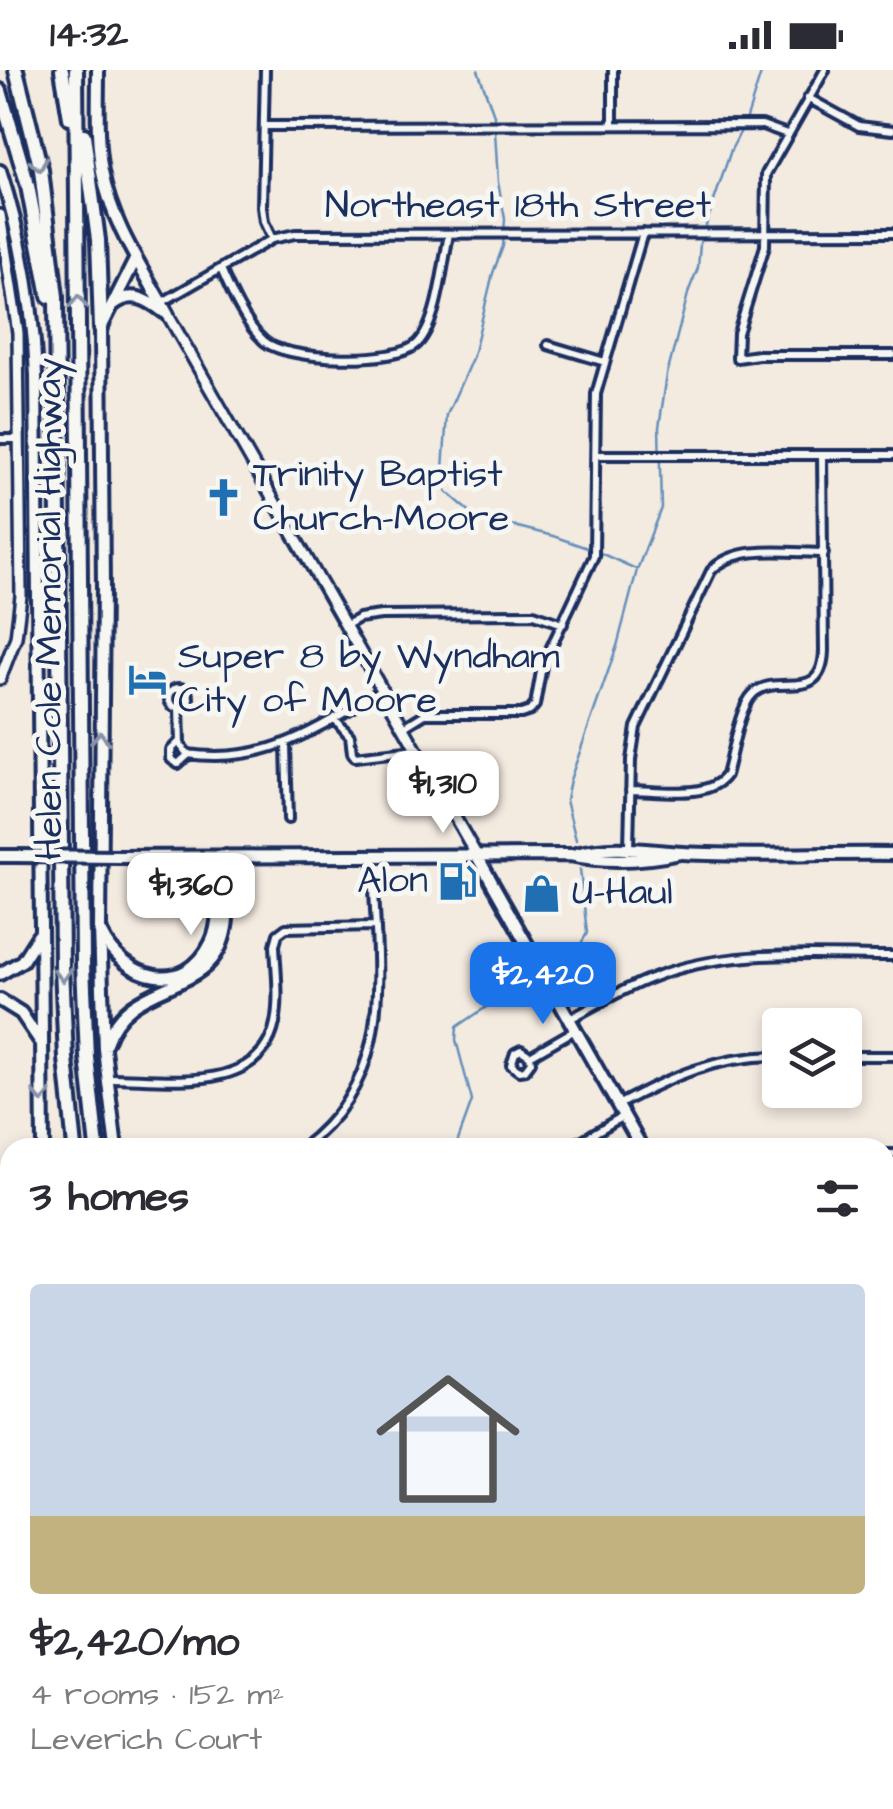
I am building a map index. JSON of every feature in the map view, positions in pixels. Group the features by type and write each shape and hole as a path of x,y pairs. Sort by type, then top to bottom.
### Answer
{"highway":[{"name":"Helen Cole Memorial Highway","path":"16,70 43,185 54,265 58,348 62,967 74,1138"},
{"path":"62,70 78,160"},
{"name":"Helen Cole Memorial Highway","path":"76,70 83,966 96,1138"},
{"path":"76,88 93,193 101,328"},
{"path":"0,91 28,186 58,348"}],"main road":[{"path":"98,70 103,177 117,220 168,315"},
{"path":"0,171 20,238 34,324 43,1138"},
{"path":"115,1138 104,1049 100,928 101,328 136,258"},
{"path":"108,309 120,299 136,297 148,300 168,315"},
{"path":"0,856 570,855 598,861 631,854 893,854"},
{"path":"100,928 113,954 132,969 158,976 188,968 202,956 215,932 221,856"},
{"path":"104,1049 110,1030 126,1009 196,974 216,954 226,928 221,856"},
{"path":"477,856 636,1138"},
{"path":"0,974 22,962 40,930"},
{"path":"0,1000 21,1013 42,1044"}],"street":[{"path":"265,70 262,207 272,239"},
{"path":"613,70 613,125"},
{"path":"824,70 766,174 765,246 738,333 737,358 893,355"},
{"path":"808,98 859,126 893,130"},
{"path":"266,126 748,124 768,125 787,134"},
{"path":"0,215 16,298 20,612 13,649 0,679"},
{"name":"Northeast 18th Street","path":"161,303 272,239 295,234 893,233"},
{"path":"220,269 260,336 278,350 295,355 395,355 413,348 426,332 449,234"},
{"path":"402,728 425,714 530,711 536,702 537,677 594,556 596,399 643,234"},
{"path":"168,315 477,856"},
{"path":"548,345 605,362"},
{"path":"0,439 19,439"},
{"path":"630,790 706,790 719,784 726,775 750,697 766,687 806,684 820,672 824,651 822,454"},
{"path":"596,455 893,455"},
{"path":"631,854 632,748 639,720 712,571 721,561 746,553 824,553"},
{"path":"345,626 367,616 381,615 534,614 563,624"},
{"path":"179,742 171,750 171,759 178,764 189,754 246,754 286,744 382,690"},
{"path":"180,708 179,742 189,754"},
{"path":"334,718 350,736 355,757 416,750"},
{"path":"286,744 288,819"},
{"path":"313,1138 334,1120 364,1072 376,1018 372,856"},
{"path":"107,1078 210,1077 244,1067 261,1052 274,1026 278,934 292,928 373,926"},
{"path":"530,1056 572,1025 652,977 698,964 763,956 893,956"},
{"path":"862,1056 893,1056"},
{"path":"583,1138 675,1075 732,1058 762,1057"}],"waterway":[{"path":"478,70 494,115 498,182 505,219 503,246 473,356 447,415 442,482 447,492 475,516 590,549"},
{"path":"576,840 566,800 570,780 617,646 637,570 661,508 659,427 667,375 698,268 700,243 762,70"},
{"path":"598,552 636,569"},
{"path":"553,964 577,951 587,933 580,869"},
{"path":"459,1138 472,1101 456,1040 457,1027 529,978"}],"place":[{"name":"Trinity Baptist Church-Moore","path":"223,497"},
{"name":"Super 8 by Wyndham City of Moore","path":"148,679"},
{"name":"Alon","path":"458,881"},
{"name":"U-Haul","path":"542,893"}]}
